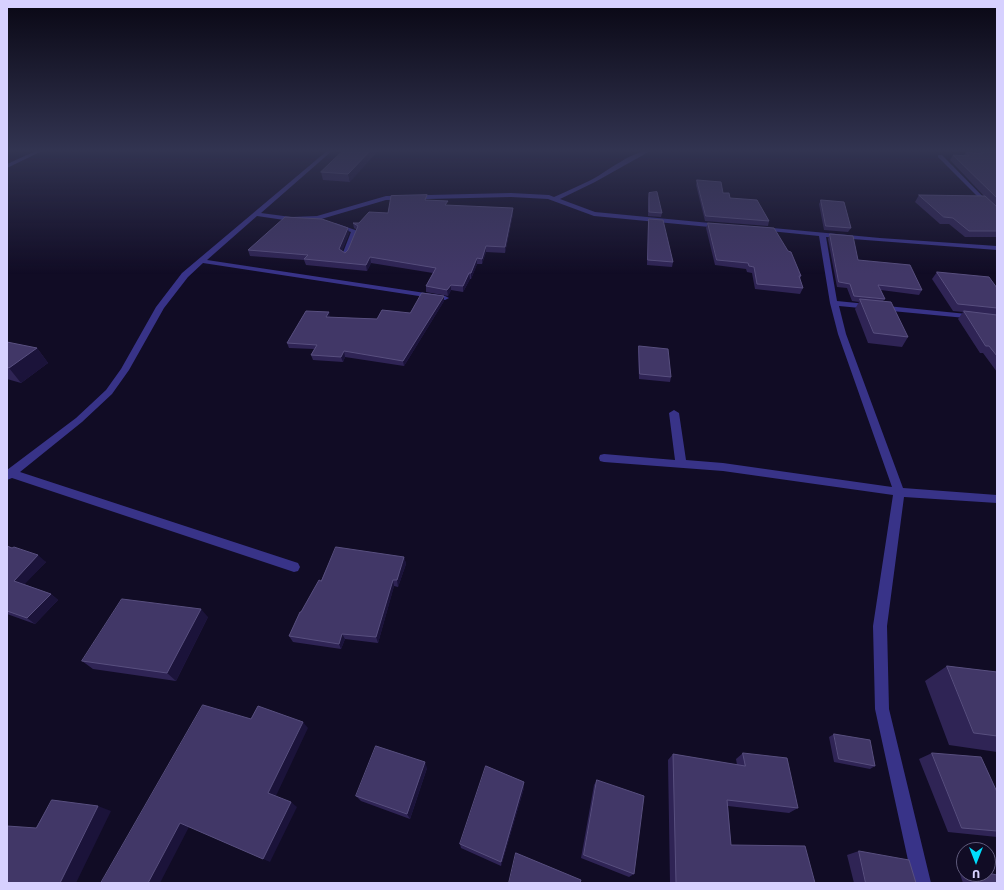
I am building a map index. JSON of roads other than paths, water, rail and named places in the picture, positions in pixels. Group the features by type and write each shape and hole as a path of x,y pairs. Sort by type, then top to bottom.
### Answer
{"street":[{"path":"9,475 79,420 109,392 125,370 160,307 185,275 281,192"},
{"path":"555,198 569,192"},
{"path":"975,192 997,214"},
{"path":"255,214 291,219 318,218 386,198 511,194 555,198 594,214 724,226"},
{"path":"318,218 327,223 355,231 345,255"},
{"path":"754,228 880,240 997,248"},
{"path":"822,234 834,303 842,334 899,492 880,626 882,709 922,883"},
{"path":"200,261 445,298"},
{"path":"834,303 997,319"},
{"path":"674,413 681,464"},
{"path":"604,458 723,468 899,492 997,499"},
{"path":"9,475 294,567"}]}
